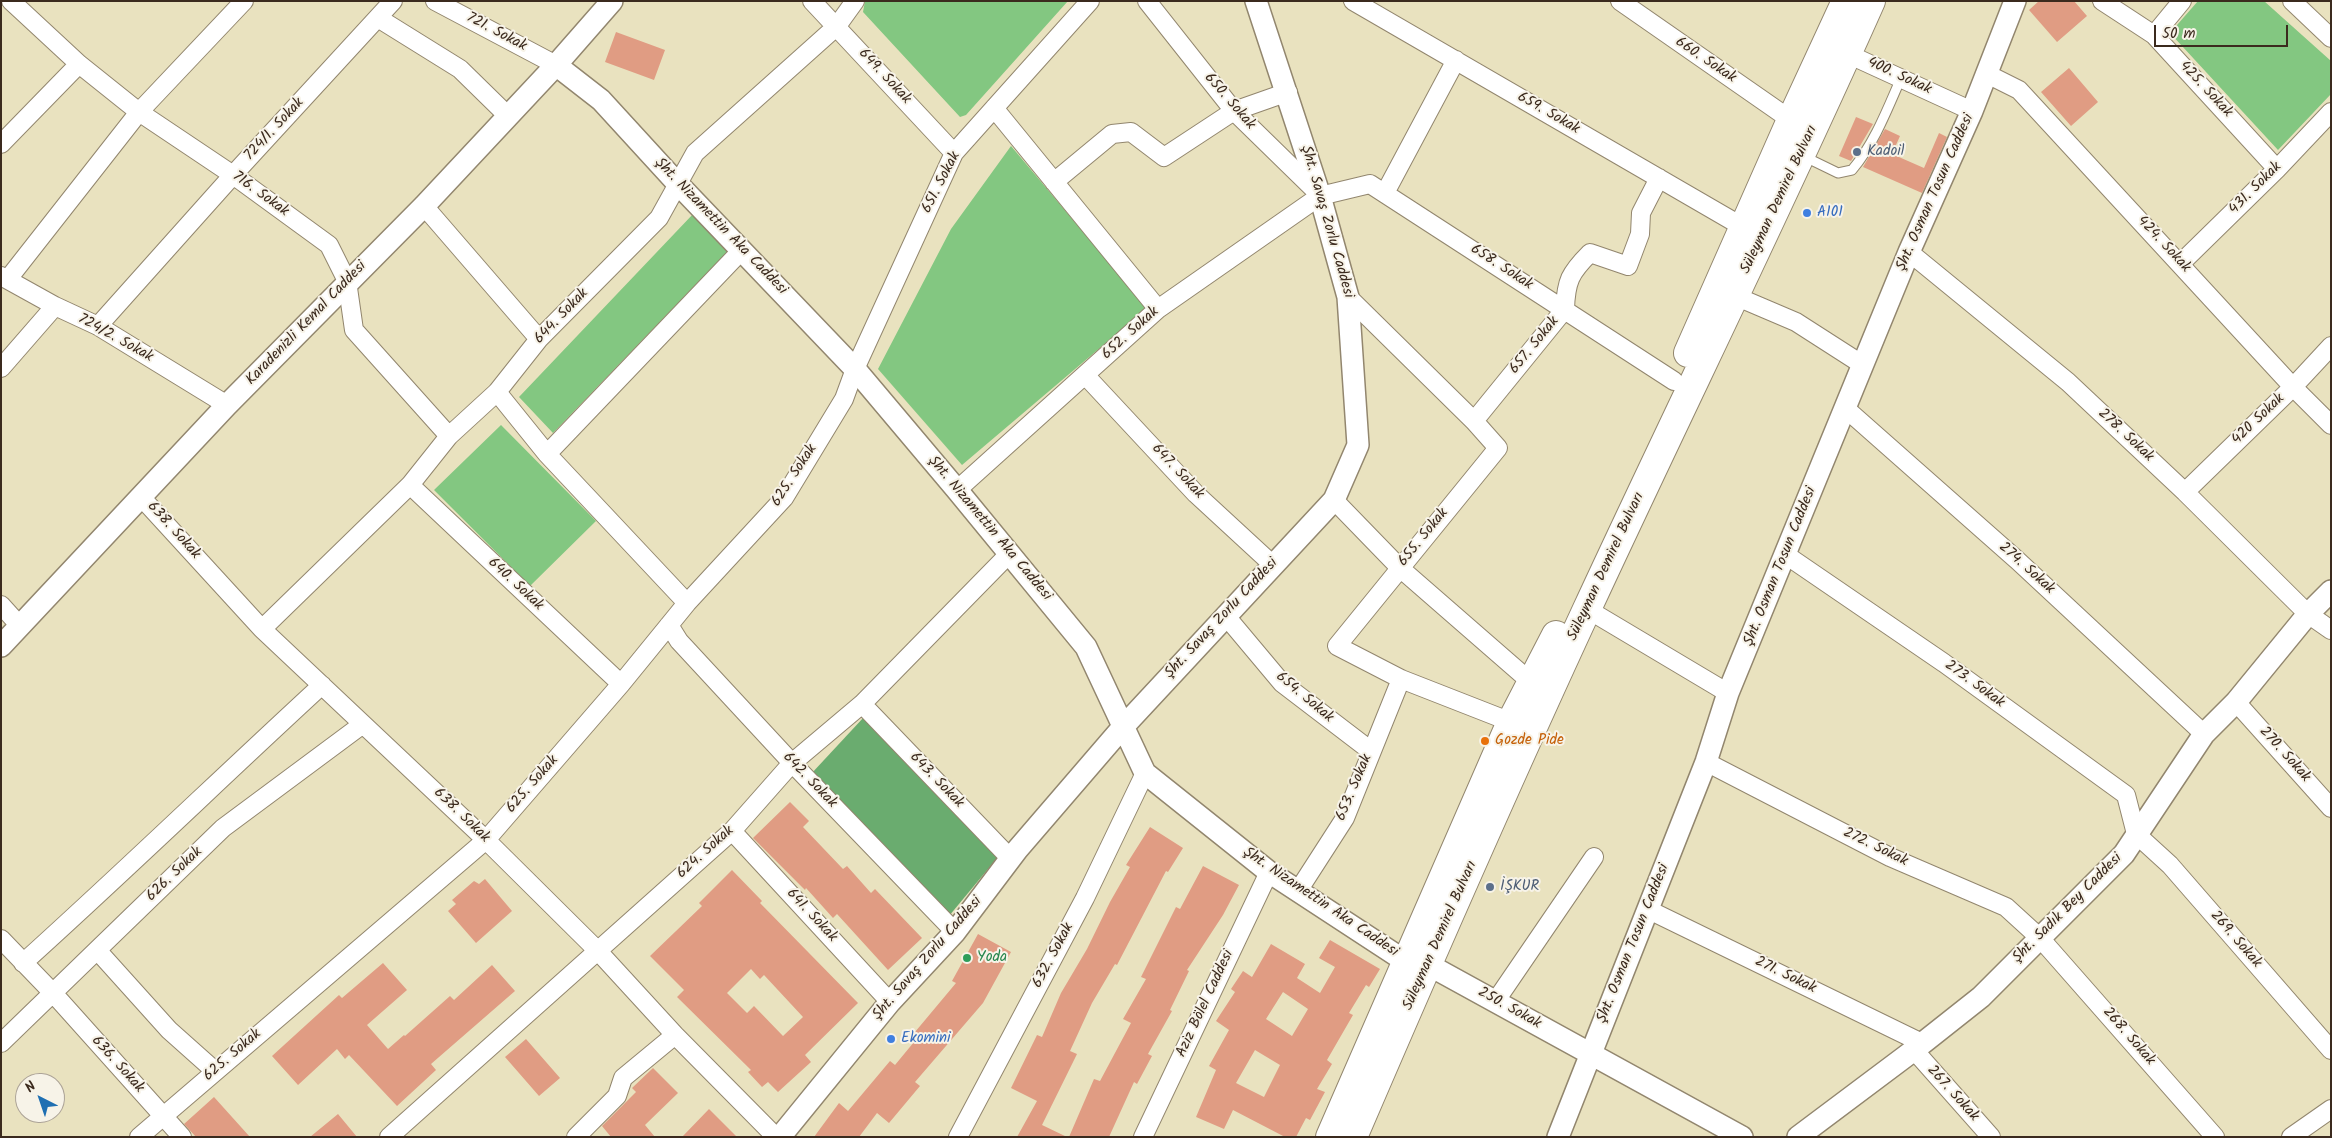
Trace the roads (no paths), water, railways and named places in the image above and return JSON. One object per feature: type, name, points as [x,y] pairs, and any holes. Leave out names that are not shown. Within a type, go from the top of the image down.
[{"type":"main road","name":"Süleyman Demirel Bulvarı","points":[[1330,1137],[1587,610],[1801,155],[1837,49],[1846,1]]},
{"type":"main road","name":"Süleyman Demirel Bulvarı","points":[[1353,1137],[1416,963],[1511,722],[1551,646],[1674,381],[1791,120],[1871,1]]},
{"type":"street","name":"716. Sokak","points":[[11,1],[79,64],[139,112],[233,175],[329,245],[347,281],[354,330],[449,436]]},
{"type":"street","name":"724/1. Sokak","points":[[98,326],[233,175],[393,1]]},
{"type":"street","name":"721. Sokak","points":[[435,1],[556,65]]},
{"type":"street","name":"Karadenizli Kemal Caddesi","points":[[1,646],[142,498],[227,405],[347,281],[424,206],[556,65],[612,1]]},
{"type":"street","name":"649. Sokak","points":[[812,1],[954,153]]},
{"type":"street","name":"644. Sokak","points":[[262,629],[410,485],[449,436],[497,392],[539,339],[659,218],[695,153],[837,26],[855,1]]},
{"type":"street","name":"651. Sokak","points":[[855,368],[954,153],[1090,1]]},
{"type":"street","name":"650. Sokak","points":[[1147,1],[1234,111],[1320,196]]},
{"type":"street","name":"Şht. Savaş Zorlu Caddesi","points":[[778,1137],[890,1002],[955,932],[1010,858],[1122,728],[1225,615],[1334,500],[1358,445],[1348,297],[1288,92],[1256,1]]},
{"type":"street","name":"659. Sokak","points":[[1353,1],[1743,227]]},
{"type":"street","name":"660. Sokak","points":[[1620,1],[1791,120]]},
{"type":"street","name":"Şht. Osman Tosun Caddesi","points":[[1558,1137],[1706,762],[1728,693],[1910,252],[1972,111],[2015,1]]},
{"type":"street","name":"425. Sokak","points":[[2102,1],[2154,35],[2277,169]]},
{"type":"street","points":[[2154,35],[2182,1]]},
{"type":"street","points":[[2292,1],[2331,38]]},
{"type":"street","points":[[5,278],[139,112],[236,4]]},
{"type":"street","points":[[378,18],[460,69],[508,116]]},
{"type":"street","name":"400. Sokak","points":[[1837,49],[1972,111]]},
{"type":"street","points":[[1385,194],[1456,60]]},
{"type":"street","points":[[1,144],[79,64]]},
{"type":"street","name":"Şht. Nizamettin Aka Caddesi","points":[[556,65],[601,100],[677,184],[855,368],[957,490],[1086,646],[1122,728],[1145,773],[1269,872],[1416,963]]},
{"type":"street","name":"424. Sokak","points":[[1987,74],[2019,90],[2293,387],[2331,425]]},
{"type":"street","points":[[1054,182],[1112,134],[1131,132],[1164,157],[1234,111],[1288,92]]},
{"type":"street","points":[[994,108],[1158,309]]},
{"type":"street","name":"431. Sokak","points":[[2180,264],[2277,169],[2331,112]]},
{"type":"street","name":"657. Sokak","points":[[1474,422],[1564,309],[1566,285],[1577,266],[1590,253],[1628,266],[1640,234],[1641,213],[1659,178]]},
{"type":"street","name":"658. Sokak","points":[[1320,196],[1370,184],[1674,381]]},
{"type":"street","name":"652. Sokak","points":[[957,490],[1158,309],[1320,196]]},
{"type":"street","points":[[424,206],[539,339]]},
{"type":"street","points":[[547,454],[742,250]]},
{"type":"street","name":"278. Sokak","points":[[1910,252],[2068,382],[2185,492],[2308,614],[2331,630]]},
{"type":"street","name":"724/2. Sokak","points":[[5,278],[55,306],[98,326],[227,405]]},
{"type":"street","points":[[1735,296],[1796,322],[1863,365]]},
{"type":"street","name":"655. Sokak","points":[[1348,297],[1498,448],[1337,646],[1401,679],[1511,722]]},
{"type":"street","points":[[1,368],[55,306]]},
{"type":"street","name":"420 Sokak","points":[[2185,492],[2293,387],[2331,346]]},
{"type":"street","name":"625. Sokak","points":[[139,1137],[486,840],[621,684],[687,603],[784,498],[844,399],[855,368]]},
{"type":"street","name":"647. Sokak","points":[[1086,375],[1196,494],[1272,565]]},
{"type":"street","points":[[497,392],[547,454],[687,603]]},
{"type":"street","name":"274. Sokak","points":[[1845,408],[2017,560],[2204,734]]},
{"type":"street","name":"640. Sokak","points":[[410,485],[621,684]]},
{"type":"street","name":"638. Sokak","points":[[142,498],[262,629],[486,840],[597,950],[675,1035],[778,1137]]},
{"type":"street","points":[[1334,500],[1400,568],[1532,683]]},
{"type":"street","name":"624. Sokak","points":[[389,1137],[732,831],[792,763],[862,704],[1009,554]]},
{"type":"street","name":"273. Sokak","points":[[1786,555],[1944,663],[2126,795],[2136,834]]},
{"type":"street","name":"Şht. Sadık Bey Caddesi","points":[[1798,1137],[1981,997],[2124,854],[2204,734],[2236,702],[2308,614],[2331,591]]},
{"type":"street","points":[[1,605],[20,626]]},
{"type":"street","points":[[1587,610],[1728,693]]},
{"type":"street","name":"654. Sokak","points":[[1225,615],[1282,683],[1371,751]]},
{"type":"street","name":"642. Sokak","points":[[669,626],[679,641],[792,763],[955,932]]},
{"type":"street","name":"653. Sokak","points":[[1298,891],[1345,818],[1401,679]]},
{"type":"street","points":[[23,963],[115,881],[214,784],[322,685]]},
{"type":"street","name":"270. Sokak","points":[[2236,702],[2331,808]]},
{"type":"street","name":"643. Sokak","points":[[862,704],[1010,858]]},
{"type":"street","name":"626. Sokak","points":[[1,1044],[223,828],[363,724]]},
{"type":"street","name":"272. Sokak","points":[[1706,762],[1890,857],[2006,907],[2040,938]]},
{"type":"street","name":"632. Sokak","points":[[958,1137],[1085,898],[1145,773]]},
{"type":"street","name":"641. Sokak","points":[[732,831],[890,1002]]},
{"type":"street","name":"269. Sokak","points":[[2136,834],[2170,865],[2331,1050]]},
{"type":"street","points":[[1495,1002],[1594,856]]},
{"type":"street","name":"Aziz Bölel Caddesi","points":[[1143,1137],[1269,872]]},
{"type":"street","name":"271. Sokak","points":[[1649,910],[1918,1047]]},
{"type":"street","name":"268. Sokak","points":[[2040,938],[2215,1137]]},
{"type":"street","name":"636. Sokak","points":[[1,939],[53,993],[182,1137]]},
{"type":"street","points":[[97,950],[169,1030],[215,1071]]},
{"type":"street","name":"250. Sokak","points":[[1416,963],[1495,1002],[1742,1137]]},
{"type":"street","points":[[576,1137],[617,1096],[623,1078],[675,1035]]},
{"type":"street","name":"267. Sokak","points":[[1918,1047],[1991,1137]]},
{"type":"street","points":[[2291,1137],[2331,1109]]},
{"type":"lane","points":[[1801,155],[1838,172],[1852,170],[1863,157],[1886,114],[1901,78]]},
{"type":"place","name":"Kadoil","points":[[1857,152]]},
{"type":"place","name":"A101","points":[[1807,213]]},
{"type":"place","name":"Gozde Pide","points":[[1485,741]]},
{"type":"place","name":"İŞKUR","points":[[1490,887]]},
{"type":"place","name":"Yoda","points":[[967,958]]},
{"type":"place","name":"Ekomini","points":[[891,1039]]}]
